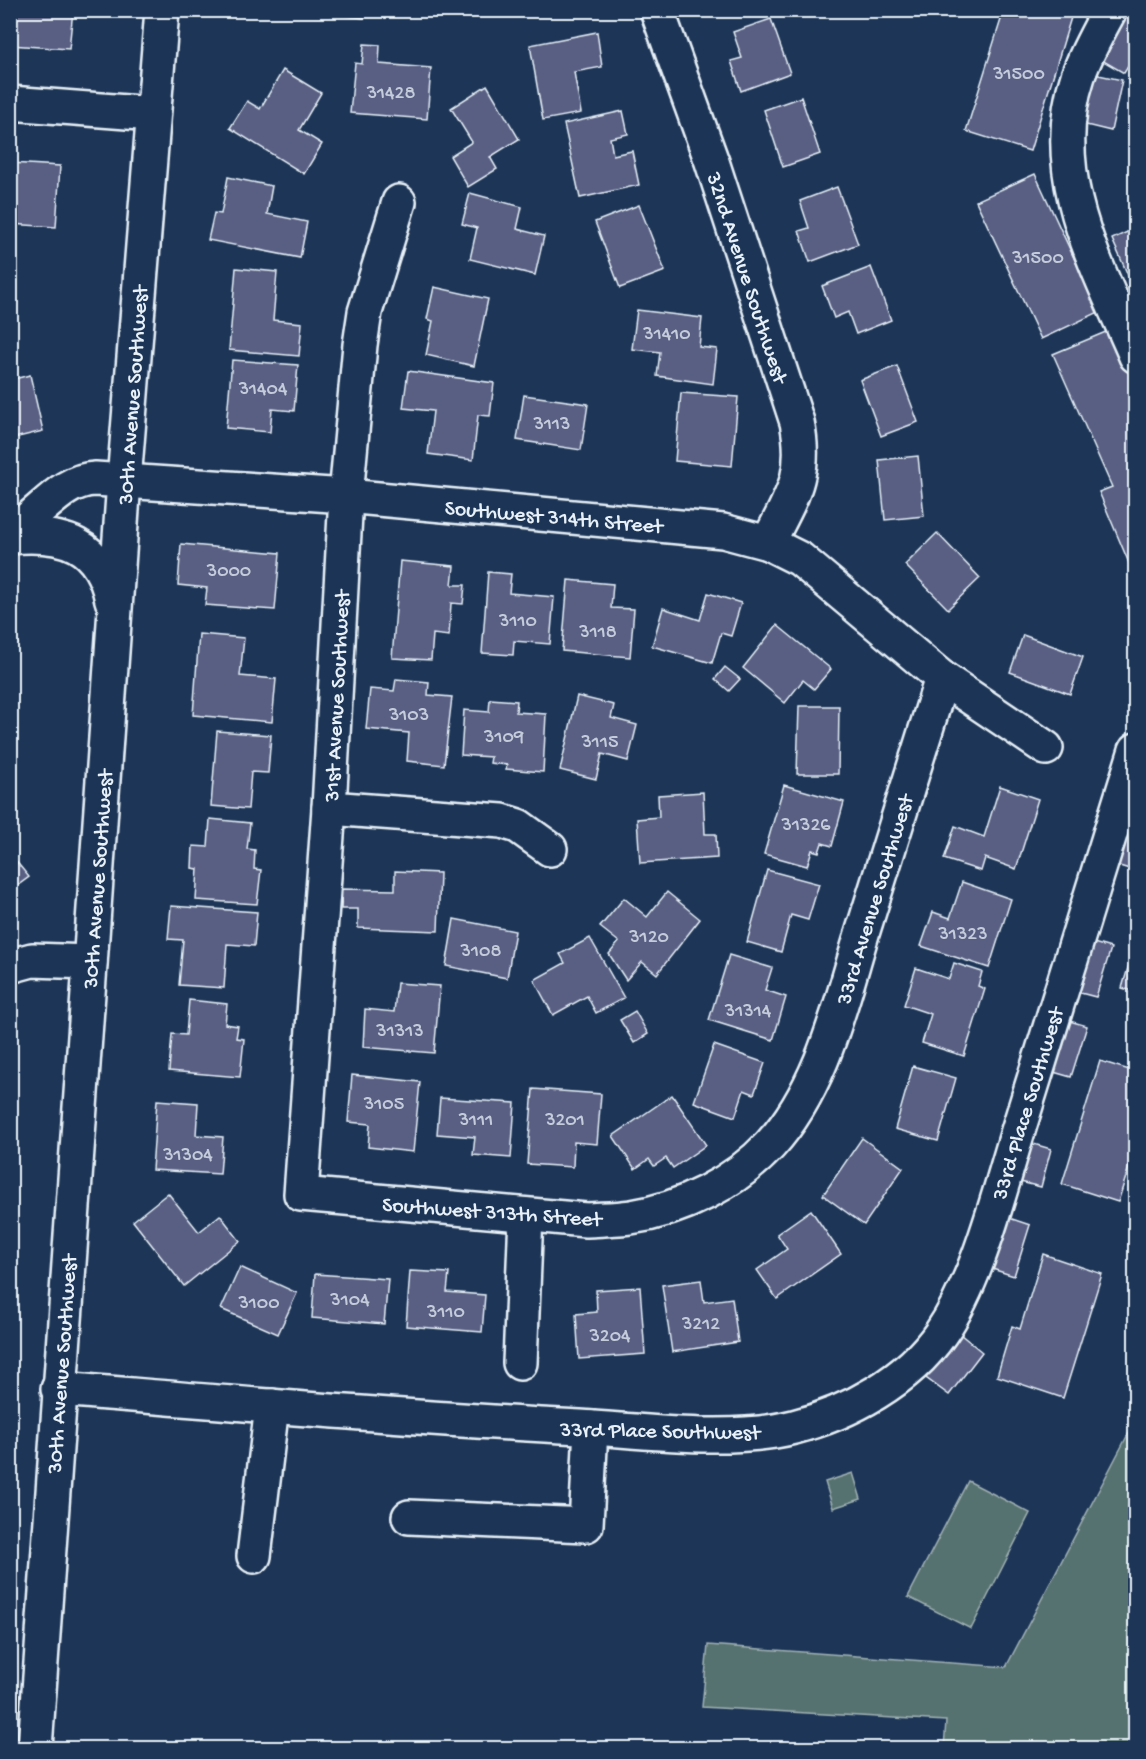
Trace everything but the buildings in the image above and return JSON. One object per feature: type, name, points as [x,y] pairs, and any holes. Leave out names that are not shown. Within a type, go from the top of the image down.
[{"type":"street","name":"30th Avenue Southwest","points":[[34,1749],[124,481],[162,10]]},
{"type":"street","name":"32nd Avenue Southwest","points":[[657,10],[715,174],[797,422],[802,449],[799,476],[768,543]]},
{"type":"street","points":[[1110,10],[1078,77],[1068,120],[1066,160],[1082,226],[1136,356]]},
{"type":"street","points":[[10,103],[153,114]]},
{"type":"street","name":"31st Avenue Southwest","points":[[301,1194],[329,808],[346,496],[365,312],[399,202]]},
{"type":"street","name":"Southwest 314th Street","points":[[10,532],[26,523],[74,482],[84,479],[346,496],[723,531],[768,543],[800,559],[942,678],[1046,748]]},
{"type":"street","points":[[10,537],[52,537],[79,545],[86,550],[102,568],[115,615]]},
{"type":"street","name":"33rd Avenue Southwest","points":[[792,1116],[829,1037],[942,678]]},
{"type":"street","name":"33rd Place Southwest","points":[[58,1389],[444,1420],[741,1434],[793,1427],[836,1414],[873,1394],[905,1371],[932,1345],[951,1315],[981,1246],[1136,750]]},
{"type":"street","points":[[329,808],[502,821],[526,830],[550,849]]},
{"type":"street","points":[[10,966],[32,960],[90,962]]},
{"type":"street","name":"Southwest 313th Street","points":[[301,1194],[586,1220],[631,1217],[669,1209],[707,1191],[745,1167],[770,1145],[792,1116]]},
{"type":"street","points":[[520,1363],[526,1215]]},
{"type":"street","points":[[254,1556],[272,1406]]},
{"type":"street","points":[[409,1517],[586,1525],[591,1428]]},
{"type":"green space","points":[[1135,1421],[1135,1748],[944,1748],[946,1721],[702,1707],[708,1645],[1006,1667]]},
{"type":"green space","points":[[853,1473],[861,1499],[833,1508],[825,1482]]},
{"type":"green space","points":[[968,1481],[1030,1513],[971,1629],[908,1597]]}]
